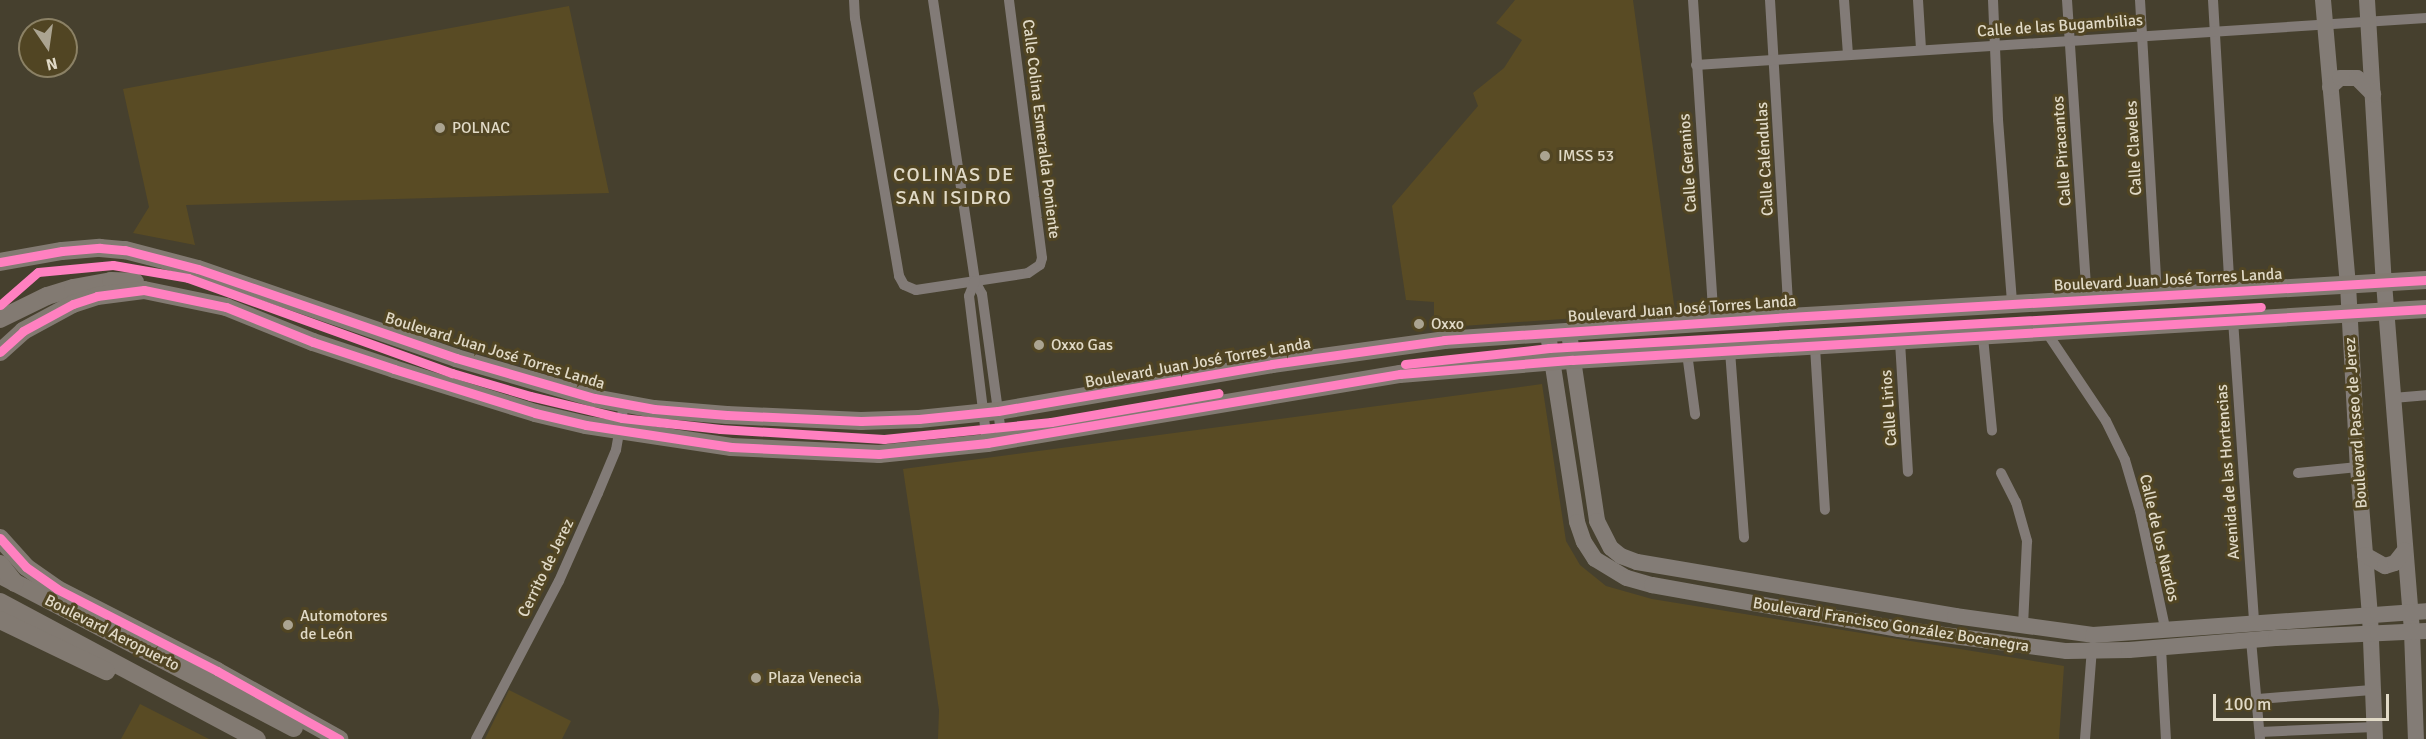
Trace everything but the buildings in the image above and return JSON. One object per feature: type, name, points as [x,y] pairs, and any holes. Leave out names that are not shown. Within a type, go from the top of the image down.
[{"type":"main road","name":"Boulevard Paseo de Jerez","points":[[2323,0],[2348,285],[2358,467],[2370,615],[2374,733]]},
{"type":"main road","points":[[2367,0],[2384,283],[2405,550],[2418,612],[2416,739]]},
{"type":"main road","points":[[2330,87],[2340,78],[2357,78],[2373,94]]},
{"type":"main road","name":"Boulevard Juan José Torres Landa","points":[[0,262],[62,251],[100,248],[145,254],[198,269],[456,358],[594,399],[727,415],[845,420],[919,419],[991,412],[1334,355],[1444,340],[1714,324],[1789,317],[2426,280]]},
{"type":"main road","points":[[0,273],[62,251]]},
{"type":"main road","points":[[0,319],[47,296],[73,288],[111,281],[146,283],[418,377],[535,413],[620,432],[689,442],[793,452],[891,453],[995,441],[1400,374],[1551,361],[2426,309]]},
{"type":"main road","points":[[0,352],[23,331],[47,316],[97,296],[144,290],[203,301]]},
{"type":"main road","name":"Boulevard Francisco González Bocanegra","points":[[1569,333],[1597,520],[1607,542],[1621,556],[1637,562],[2024,627],[2092,643],[2165,628],[2418,612]]},
{"type":"main road","name":"Boulevard Francisco González Bocanegra","points":[[1548,334],[1577,522],[1584,542],[1595,559],[1612,571],[1652,585],[1930,633],[2028,647],[2092,643],[2161,648],[2251,640],[2419,632]]},
{"type":"main road","points":[[0,538],[26,567],[57,590]]},
{"type":"main road","points":[[2365,555],[2385,566],[2395,563],[2405,550]]},
{"type":"main road","points":[[0,565],[28,580],[57,590],[217,671],[339,739]]},
{"type":"main road","points":[[0,565],[8,579]]},
{"type":"main road","name":"Boulevard Aeropuerto","points":[[8,579],[316,739]]},
{"type":"main road","name":"Boulevard Aeropuerto","points":[[0,602],[257,739]]},
{"type":"main road","points":[[1930,633],[1937,620],[1955,616]]},
{"type":"main road","points":[[0,620],[238,739]]},
{"type":"street","points":[[854,0],[855,18],[899,276],[904,285],[916,291],[975,281]]},
{"type":"street","points":[[933,0],[975,281],[982,294],[995,441]]},
{"type":"street","name":"Calle Colina Esmeralda Poniente","points":[[975,281],[1028,273],[1040,265],[1042,258],[1009,0]]},
{"type":"street","name":"Calle Geranios","points":[[1693,0],[1714,324]]},
{"type":"street","name":"Calle Caléndulas","points":[[1770,0],[1789,317]]},
{"type":"street","points":[[1844,0],[1848,54]]},
{"type":"street","points":[[1918,0],[1921,49]]},
{"type":"street","points":[[1993,0],[2012,304]]},
{"type":"street","name":"Calle Piracantos","points":[[2067,0],[2087,300]]},
{"type":"street","name":"Calle Claveles","points":[[2140,0],[2157,295]]},
{"type":"street","points":[[2213,0],[2229,291]]},
{"type":"street","name":"Calle de las Bugambilias","points":[[1696,65],[1774,58],[2070,42],[2142,35],[2426,18]]},
{"type":"street","name":"Avenida de las Hortencias","points":[[2233,320],[2254,622]]},
{"type":"street","name":"Calle de los Nardos","points":[[2047,333],[2101,413],[2125,460],[2140,511],[2165,628]]},
{"type":"street","points":[[1983,337],[1992,431]]},
{"type":"street","name":"Calle Lirios","points":[[1900,342],[1908,472]]},
{"type":"street","points":[[1815,347],[1825,510]]},
{"type":"street","points":[[1730,351],[1744,537]]},
{"type":"street","points":[[1687,353],[1695,414]]},
{"type":"street","points":[[2393,398],[2426,395]]},
{"type":"street","name":"Cerrito de Jerez","points":[[476,739],[559,581],[598,493],[620,432],[624,404]]},
{"type":"street","points":[[2298,472],[2358,467]]},
{"type":"street","points":[[2001,473],[2016,502],[2027,541],[2024,627]]},
{"type":"street","points":[[2251,640],[2260,736],[2374,733]]},
{"type":"street","points":[[2085,739],[2092,643]]},
{"type":"street","points":[[2161,648],[2166,739]]},
{"type":"street","points":[[2258,699],[2372,690]]},
{"type":"shaded area","name":"IMSS 53","points":[[1515,0],[1633,0],[1675,311],[1434,328],[1434,302],[1406,300],[1392,206],[1478,106],[1473,93],[1504,68],[1522,40],[1496,23]]},
{"type":"shaded area","points":[[569,6],[609,193],[186,205],[195,245],[133,233],[149,207],[123,89]]},
{"type":"shaded area","points":[[1542,384],[1566,541],[1580,565],[1606,586],[1652,599],[2064,666],[2059,739],[938,739],[939,710],[903,469]]},
{"type":"shaded area","points":[[509,690],[571,721],[562,739],[485,739]]},
{"type":"shaded area","points":[[140,704],[209,739],[121,739]]},
{"type":"cycle path","points":[[0,262],[62,251],[100,248],[125,250],[198,269],[456,358],[594,398],[654,409],[861,421],[919,419],[998,411],[1272,364],[1444,340],[1789,317],[2426,280]]},
{"type":"cycle path","points":[[0,305],[38,272],[113,265],[188,278],[452,373],[530,396],[622,418],[720,429],[884,439],[1051,422],[1219,393]]},
{"type":"cycle path","points":[[0,352],[23,331],[73,304],[97,296],[144,290],[226,307],[313,342],[394,369],[535,413],[586,425],[731,447],[879,454],[987,443],[1400,374],[1572,360],[2426,309]]},
{"type":"cycle path","points":[[1405,364],[1549,348],[2261,307]]},
{"type":"cycle path","points":[[0,538],[26,567],[57,589],[217,671],[339,739]]},
{"type":"place","name":"POLNAC","points":[[440,128]]},
{"type":"place","name":"IMSS 53","points":[[1545,156]]},
{"type":"place","name":"Oxxo","points":[[1419,324]]},
{"type":"place","name":"Oxxo Gas","points":[[1039,345]]},
{"type":"place","name":"Automotores de León","points":[[288,625]]},
{"type":"place","name":"Plaza Venecia","points":[[756,678]]},
{"type":"district","name":"COLINAS DE SAN ISIDRO","points":[[954,186]]}]
